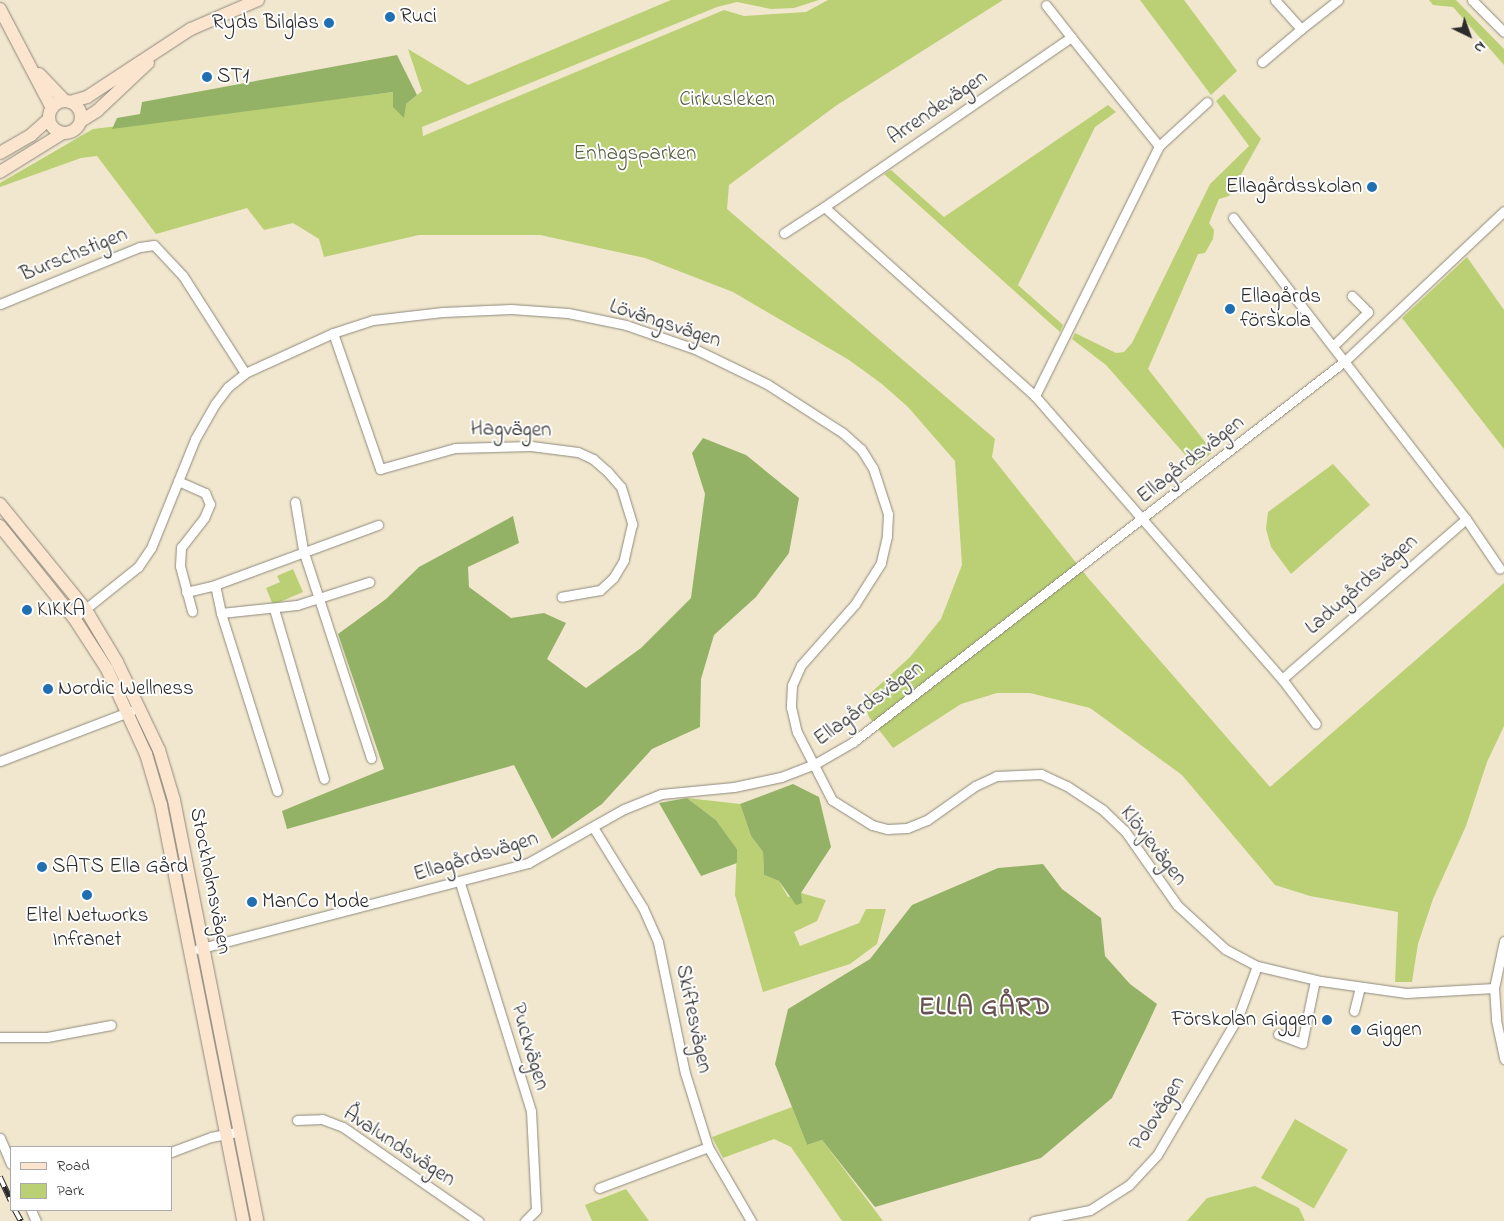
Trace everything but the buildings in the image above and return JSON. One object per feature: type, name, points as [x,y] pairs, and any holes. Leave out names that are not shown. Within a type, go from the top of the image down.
[{"type":"main road","points":[[0,153],[31,135],[50,114],[67,102],[87,97],[191,29],[258,0]]},
{"type":"main road","points":[[0,8],[28,63],[50,114],[54,129],[63,133]]},
{"type":"main road","points":[[0,172],[63,133],[73,131],[81,121],[134,79],[158,52]]},
{"type":"main road","points":[[28,63],[67,102],[78,108],[81,121]]},
{"type":"main road","name":"Stockholmsvägen","points":[[0,504],[86,610],[134,710],[161,805],[188,951],[231,1133],[257,1221]]},
{"type":"main road","name":"Stockholmsvägen","points":[[0,526],[74,618],[159,750],[174,800],[203,948],[243,1221]]},
{"type":"street","points":[[1275,0],[1301,29]]},
{"type":"street","points":[[1262,62],[1338,0]]},
{"type":"street","points":[[1472,0],[1504,32]]},
{"type":"street","points":[[1046,5],[1159,146]]},
{"type":"street","name":"Arrendevägen","points":[[784,233],[1071,37]]},
{"type":"street","points":[[1035,396],[1159,146],[1207,102]]},
{"type":"street","points":[[824,207],[1035,396],[1282,678],[1316,724]]},
{"type":"street","name":"Ellagårdsvägen","points":[[188,951],[460,883],[528,863],[624,809],[661,794],[734,787],[781,777],[813,765],[853,742],[1144,519],[1346,360],[1504,211]]},
{"type":"street","points":[[1234,217],[1346,360],[1466,519],[1500,570]]},
{"type":"street","name":"Burschstigen","points":[[0,304],[140,247],[154,245],[183,276],[245,373]]},
{"type":"street","points":[[1334,345],[1368,312],[1352,296]]},
{"type":"street","name":"Lövängsvägen","points":[[74,618],[138,567],[151,548],[194,439],[215,404],[228,387],[245,373],[333,333],[373,320],[494,310],[568,313],[626,325],[689,346],[767,384],[861,449],[882,491],[888,514],[888,536],[881,563],[872,582],[801,665],[792,684],[791,707],[795,724],[813,765]]},
{"type":"street","name":"Hagvägen","points":[[333,333],[380,469],[455,448],[531,446],[578,452],[593,459],[608,471],[621,487],[632,524],[624,560],[613,578],[600,590],[562,598]]},
{"type":"street","points":[[178,481],[205,493],[210,504],[204,518],[181,547],[180,566],[192,611]]},
{"type":"street","points":[[295,502],[303,550],[371,758]]},
{"type":"street","name":"Ladugårdsvägen","points":[[1282,678],[1466,519]]},
{"type":"street","points":[[186,592],[212,586],[303,550],[378,525]]},
{"type":"street","points":[[222,613],[274,609],[320,598],[369,582]]},
{"type":"street","points":[[212,586],[216,589],[277,791]]},
{"type":"street","points":[[274,609],[324,779]]},
{"type":"street","points":[[0,761],[134,710]]},
{"type":"street","name":"Klövjevägen","points":[[813,765],[832,800],[852,815],[887,829],[907,828],[927,820],[975,786],[996,776],[1041,774],[1068,786],[1103,810],[1125,831],[1177,905],[1225,949],[1257,966],[1315,980],[1406,993],[1494,988]]},
{"type":"street","name":"Skiftesvägen","points":[[592,827],[639,900],[658,942],[685,1073],[708,1147],[751,1221]]},
{"type":"street","name":"Puckvägen","points":[[460,883],[531,1111],[536,1210],[525,1221]]},
{"type":"street","points":[[1504,941],[1494,988],[1496,1020],[1504,1059]]},
{"type":"street","name":"Polovägen","points":[[1034,1221],[1090,1210],[1129,1185],[1157,1156],[1238,1017],[1257,966]]},
{"type":"street","points":[[1278,1034],[1302,1042],[1315,980]]},
{"type":"street","points":[[1354,1011],[1360,987]]},
{"type":"street","points":[[0,1037],[47,1037],[112,1025]]},
{"type":"street","name":"Åvalundsvägen","points":[[297,1120],[322,1119],[343,1127],[478,1221]]},
{"type":"street","points":[[172,1152],[231,1133]]},
{"type":"street","points":[[0,1138],[10,1162]]},
{"type":"street","points":[[599,1188],[708,1147]]},
{"type":"green space","name":"Enhagsparken","points":[[671,0],[819,0],[794,8],[771,9],[737,2],[717,7],[422,127],[423,136],[724,10],[744,16],[806,12],[828,0],[1003,0],[837,105],[729,185],[727,209],[995,439],[992,457],[1089,579],[1270,787],[1504,583],[1504,726],[1487,762],[1466,826],[1433,899],[1418,944],[1412,982],[1395,982],[1398,912],[1310,896],[1275,885],[1182,775],[1090,708],[1030,693],[997,693],[961,704],[893,748],[869,717],[863,700],[910,657],[941,619],[962,565],[955,461],[908,407],[882,384],[849,360],[733,292],[645,258],[540,235],[419,235],[324,257],[319,239],[293,223],[264,230],[247,208],[156,234],[97,156],[81,158],[0,187],[0,183],[93,129],[393,92],[406,104],[422,91],[408,49],[468,85]]},
{"type":"green space","points":[[1140,0],[1184,0],[1237,71],[1211,95]]},
{"type":"green space","points":[[1429,0],[1456,0],[1504,49],[1504,65],[1453,7],[1433,5]]},
{"type":"green space","points":[[397,55],[417,95],[406,104],[404,118],[393,107],[393,92],[112,129],[117,118],[140,114],[142,102]]},
{"type":"green space","points":[[1224,94],[1261,139],[1229,196],[1219,199],[1209,223],[1214,230],[1213,239],[1205,253],[1198,254],[1148,369],[1213,452],[1195,466],[1106,365],[1072,339],[1075,333],[1116,353],[1124,352],[1132,343],[1210,184],[1249,146],[1216,101]]},
{"type":"green space","points":[[1108,105],[1116,112],[1095,127],[1018,285],[1063,325],[1060,332],[884,174],[891,170],[944,217]]},
{"type":"green space","points":[[1467,257],[1504,310],[1504,449],[1402,318]]},
{"type":"green space","points":[[703,438],[746,455],[799,498],[789,553],[756,597],[714,635],[701,679],[700,727],[652,749],[602,804],[552,839],[514,765],[287,829],[282,811],[384,769],[338,634],[386,599],[419,567],[513,516],[519,543],[468,567],[469,587],[511,618],[544,613],[566,623],[547,659],[586,688],[641,648],[691,598],[705,494],[692,453]]},
{"type":"green space","points":[[1333,464],[1370,505],[1291,574],[1271,547],[1266,529],[1268,512]]},
{"type":"green space","points":[[293,569],[303,592],[273,605],[266,588],[280,582],[277,576]]},
{"type":"green space","points":[[793,784],[819,797],[831,847],[801,893],[802,903],[796,905],[779,881],[764,875],[763,852],[751,836],[740,804]]},
{"type":"green space","points":[[687,798],[740,804],[751,836],[763,852],[764,875],[779,881],[788,897],[801,893],[826,900],[817,921],[794,932],[800,946],[859,923],[866,909],[886,909],[877,944],[850,964],[763,992],[735,895],[737,849],[716,820]]},
{"type":"green space","points":[[687,798],[716,820],[737,849],[737,863],[701,876],[659,803]]},
{"type":"green space","points":[[1043,864],[1062,889],[1101,918],[1105,956],[1130,984],[1157,1004],[1112,1098],[1041,1158],[875,1207],[822,1140],[807,1145],[775,1064],[788,1009],[870,959],[912,905],[998,868]]},
{"type":"green space","points":[[792,1107],[807,1145],[822,1140],[883,1221],[842,1221],[791,1147],[774,1139],[723,1158],[712,1137]]},
{"type":"green space","points":[[1295,1119],[1348,1150],[1314,1208],[1261,1178]]},
{"type":"green space","points":[[1255,1186],[1299,1208],[1305,1221],[1187,1221],[1207,1198]]},
{"type":"green space","points":[[626,1189],[649,1221],[592,1221],[585,1205]]},
{"type":"railway","points":[[0,1177],[10,1199]]},
{"type":"railway","points":[[16,1211],[21,1221]]},
{"type":"place","name":"Ruci","points":[[390,17]]},
{"type":"place","name":"Ryds Bilglas","points":[[329,23]]},
{"type":"place","name":"ST1","points":[[207,77]]},
{"type":"place","name":"Ellagårdsskolan","points":[[1372,187]]},
{"type":"place","name":"Ellagårds förskola","points":[[1230,309]]},
{"type":"place","name":"KIKKA","points":[[27,610]]},
{"type":"place","name":"Nordic Wellness","points":[[48,689]]},
{"type":"place","name":"SATS Ella Gård","points":[[42,867]]},
{"type":"place","name":"Eltel Networks Infranet","points":[[87,895]]},
{"type":"place","name":"ManCo Mode","points":[[252,902]]},
{"type":"place","name":"Förskolan Giggen","points":[[1327,1020]]},
{"type":"place","name":"Giggen","points":[[1356,1030]]},
{"type":"district","name":"ELLA GÅRD","points":[[985,1009]]},
{"type":"park label","name":"Cirkusleken","points":[[727,100]]}]
